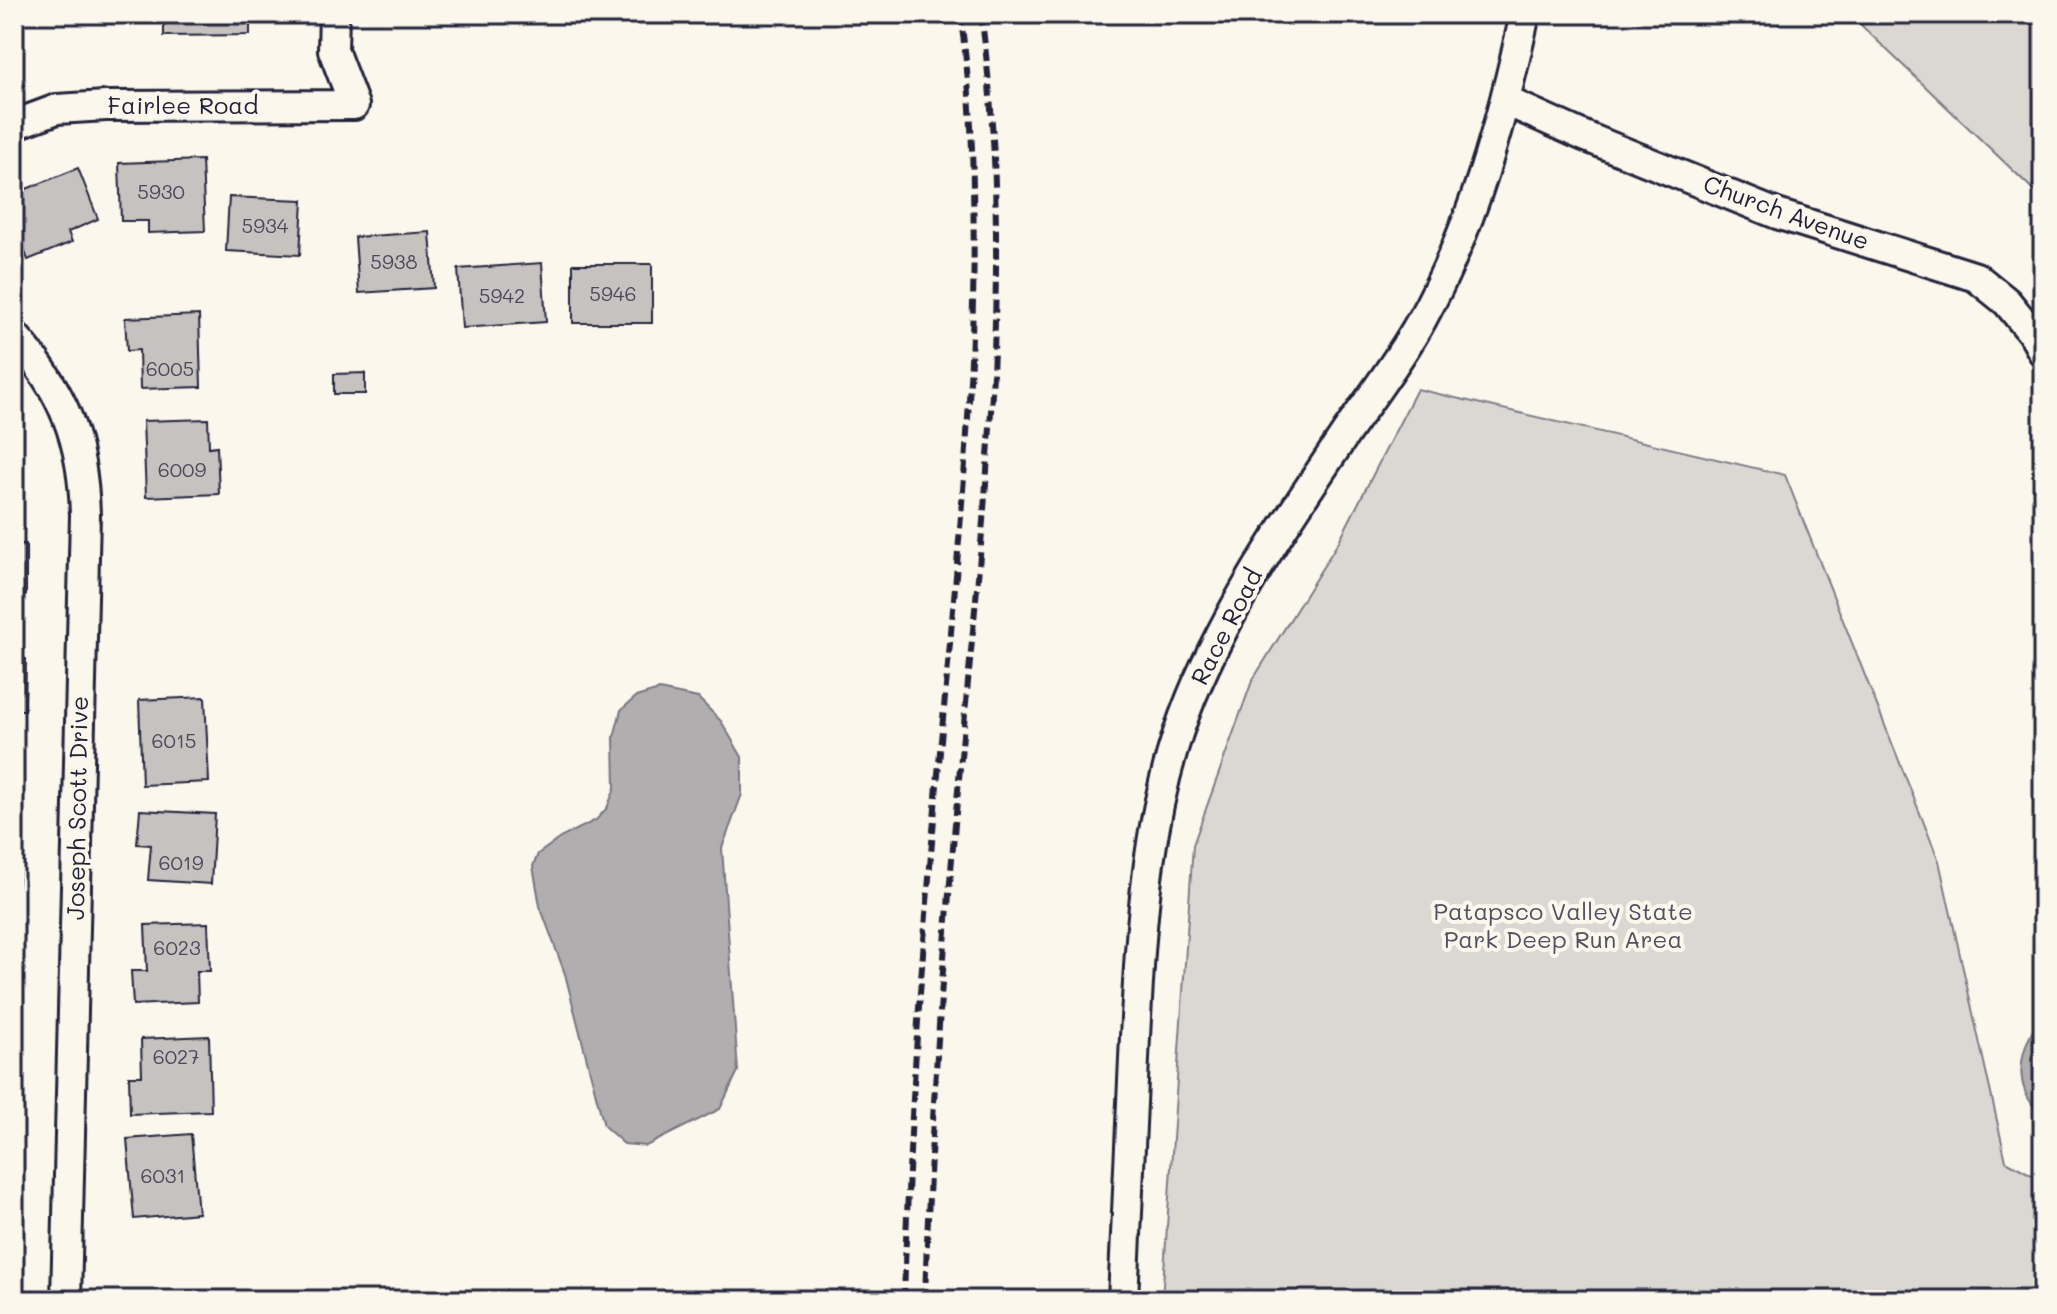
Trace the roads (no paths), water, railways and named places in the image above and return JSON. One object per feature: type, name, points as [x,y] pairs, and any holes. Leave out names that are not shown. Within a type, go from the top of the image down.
[{"type":"street","name":"Fairlee Road","points":[[14,125],[57,109],[106,106],[354,105],[333,50],[334,14]]},
{"type":"street","name":"Race Road","points":[[1123,1300],[1138,983],[1147,878],[1157,807],[1174,744],[1212,651],[1242,593],[1420,322],[1454,255],[1484,175],[1506,101],[1525,14]]},
{"type":"street","name":"Church Avenue","points":[[1506,101],[1777,214],[1976,277],[2007,302],[2033,334],[2043,352]]},
{"type":"street","name":"Joseph Scott Drive","points":[[14,335],[55,390],[73,430],[84,473],[66,1300]]},
{"type":"railway","points":[[904,1300],[921,976],[971,363],[973,166],[968,79],[960,14]]},
{"type":"railway","points":[[925,1300],[941,996],[983,523],[994,353],[995,184],[981,14]]},
{"type":"park label","name":"Patapsco Valley State Park Deep Run Area","points":[[1563,926]]}]
